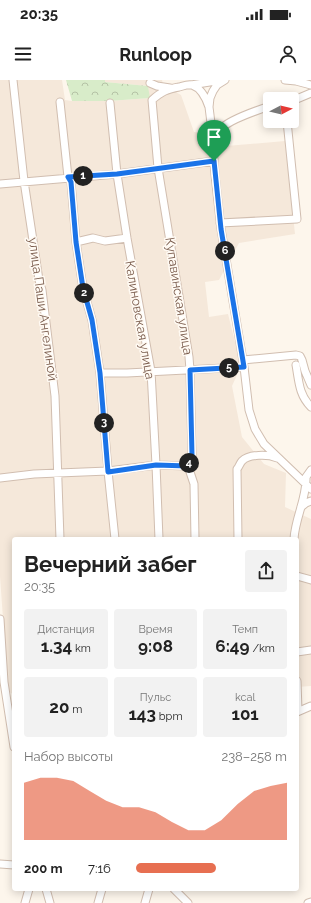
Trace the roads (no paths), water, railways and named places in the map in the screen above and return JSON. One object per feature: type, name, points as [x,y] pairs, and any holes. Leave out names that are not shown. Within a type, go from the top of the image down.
[{"type":"street","name":"улица Паши Ангелиной","points":[[13,80],[24,181],[39,280],[42,290],[54,388],[60,537]]},
{"type":"street","points":[[150,82],[157,86],[170,88],[224,80]]},
{"type":"street","points":[[209,107],[210,98],[213,91],[224,80]]},
{"type":"street","points":[[285,80],[311,85]]},
{"type":"street","points":[[191,85],[199,90],[206,98],[209,107],[220,223],[243,363],[249,410],[255,429],[264,444],[309,487]]},
{"type":"street","name":"Купавинская улица","points":[[170,88],[152,100],[158,168],[190,370],[192,455],[188,466],[194,484],[195,537]]},
{"type":"street","points":[[299,98],[311,93]]},
{"type":"street","points":[[60,102],[68,177],[71,182],[76,242],[83,288],[92,320],[100,373],[115,537]]},
{"type":"street","name":"Калиновская улица","points":[[110,103],[117,174],[151,371],[159,537]]},
{"type":"street","points":[[213,144],[220,130],[226,124],[263,108]]},
{"type":"street","points":[[220,223],[297,219],[288,128]]},
{"type":"street","points":[[0,184],[117,174],[214,161]]},
{"type":"street","points":[[76,242],[93,238],[105,241],[127,238]]},
{"type":"street","points":[[100,373],[190,370],[296,355],[300,356],[311,385]]},
{"type":"street","points":[[296,365],[302,394],[305,401],[311,407]]},
{"type":"street","points":[[238,537],[237,469],[243,460],[251,457],[262,455],[280,459]]},
{"type":"street","points":[[0,478],[34,474],[108,472],[156,465],[188,466]]},
{"type":"street","points":[[294,537],[294,530],[309,487],[306,477],[311,470]]},
{"type":"street","points":[[301,507],[311,501]]},
{"type":"street","points":[[299,577],[311,580]]},
{"type":"street","points":[[0,619],[4,682],[10,701],[12,724]]},
{"type":"street","points":[[299,652],[311,650]]},
{"type":"street","points":[[299,712],[311,706]]},
{"type":"street","points":[[0,864],[12,865]]},
{"type":"street","points":[[25,903],[28,891]]},
{"type":"street","points":[[47,891],[50,903]]},
{"type":"street","points":[[98,903],[101,891]]},
{"type":"street","points":[[145,903],[148,891]]},
{"type":"street","points":[[176,891],[189,903]]}]
